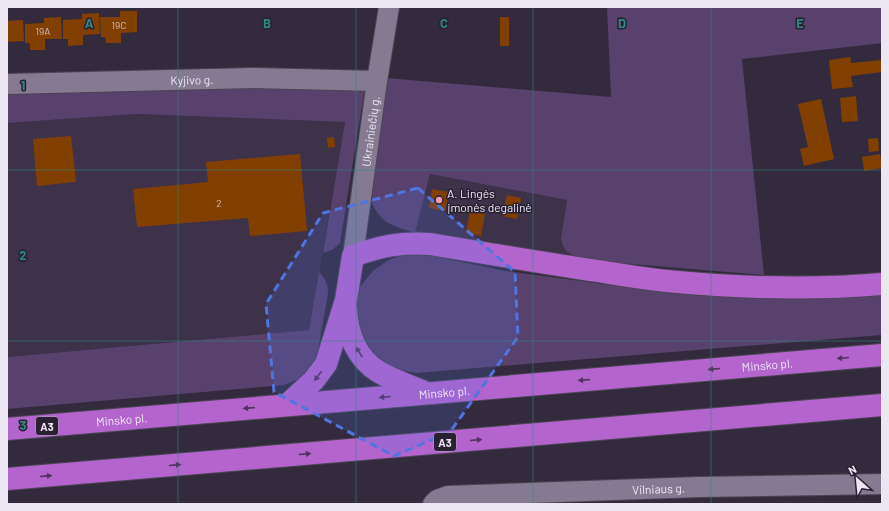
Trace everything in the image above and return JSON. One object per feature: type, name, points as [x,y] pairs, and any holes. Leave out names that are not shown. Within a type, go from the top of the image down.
[{"type":"highway","points":[[287,405],[314,380],[326,364],[346,300],[353,256],[372,249],[390,245],[409,242],[430,244],[560,266],[666,281],[762,287],[851,286],[882,284]]},
{"type":"highway","points":[[346,300],[346,318],[350,338],[364,360],[378,372],[427,393]]},
{"type":"highway","name":"Minsko pl.","points":[[7,429],[882,355]]},
{"type":"highway","name":"A3","points":[[7,479],[882,405]]},
{"type":"street","name":"Ukrainiečių g.","points":[[353,256],[389,7]]},
{"type":"street","name":"Kyjivo g.","points":[[7,84],[252,78],[378,81]]},
{"type":"street","name":"Vilniaus g.","points":[[435,502],[448,496],[464,495],[700,487],[882,484]]},
{"type":"highlighted area","points":[[418,188],[515,272],[518,337],[450,432],[394,456],[274,392],[266,304],[323,213]]},
{"type":"shaded area","points":[[607,7],[882,7],[882,43],[742,59],[764,275],[582,260],[565,249],[561,238],[567,200],[430,174],[415,233],[393,225],[378,214],[370,199],[386,78],[611,97]]},
{"type":"shaded area","points":[[365,87],[340,243],[332,250],[323,253],[345,122],[137,114],[7,123],[7,93],[140,88]]},
{"type":"shaded area","points":[[137,114],[345,122],[309,330],[7,357],[7,123]]},
{"type":"shaded area","points":[[430,174],[567,200],[561,243],[570,255],[415,233]]},
{"type":"shaded area","points":[[401,255],[428,255],[506,271],[663,292],[747,298],[882,295],[882,335],[416,373],[396,369],[376,358],[364,344],[354,308],[358,289],[373,271],[387,261]]},
{"type":"shaded area","points":[[319,272],[326,282],[328,294],[316,361],[308,373],[297,380],[284,385],[7,409],[7,357],[309,330]]},
{"type":"building","points":[[120,11],[137,11],[137,32],[121,33],[121,43],[106,43],[105,37],[101,37],[100,17],[120,17]]},
{"type":"building","points":[[99,13],[100,34],[83,35],[83,45],[68,46],[68,39],[63,39],[63,20],[82,19],[82,14]]},
{"type":"building","points":[[61,17],[62,39],[45,39],[45,50],[30,50],[30,43],[25,43],[25,24],[44,23],[44,18]]},
{"type":"building","points":[[500,17],[509,17],[509,46],[500,46]]},
{"type":"building","points":[[23,20],[24,41],[7,42],[7,21]]},
{"type":"building","points":[[850,57],[851,63],[882,60],[882,72],[851,76],[853,87],[832,89],[829,60]]},
{"type":"building","points":[[856,96],[858,121],[842,122],[840,98]]},
{"type":"building","points":[[821,99],[834,159],[804,166],[800,149],[808,147],[798,104]]},
{"type":"building","points":[[71,136],[76,182],[37,186],[33,139]]},
{"type":"building","points":[[334,137],[335,147],[328,148],[327,138]]},
{"type":"building","points":[[878,138],[879,151],[869,152],[868,139]]},
{"type":"building","points":[[300,154],[307,231],[250,236],[248,218],[137,227],[133,189],[208,182],[206,162]]},
{"type":"building","points":[[880,154],[882,168],[864,171],[862,157]]},
{"type":"building","name":"A. Lingės įmonės degalinė","points":[[432,189],[449,192],[445,211],[429,208]]},
{"type":"building","points":[[507,195],[521,198],[517,219],[502,216]]},
{"type":"building","points":[[470,211],[485,214],[481,236],[466,233]]},
{"type":"place","name":"A. Lingės įmonės degalinė","points":[[439,200]]}]
